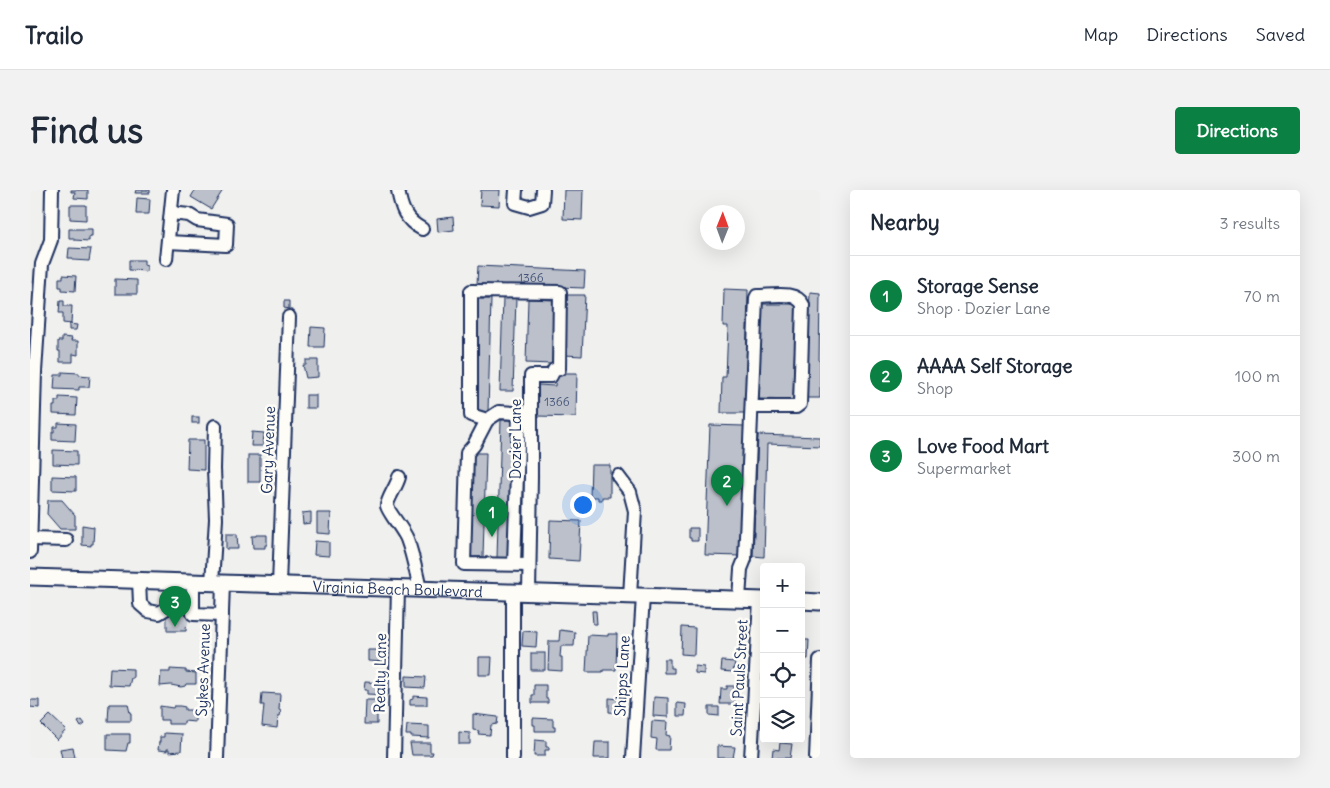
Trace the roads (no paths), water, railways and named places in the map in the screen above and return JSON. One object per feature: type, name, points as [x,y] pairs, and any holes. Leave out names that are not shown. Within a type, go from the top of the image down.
[{"type":"main road","name":"Virginia Beach Boulevard","points":[[30,577],[760,600]]},
{"type":"main road","points":[[805,601],[820,602]]},
{"type":"street","points":[[30,552],[33,372],[42,264],[50,240],[52,190]]},
{"type":"street","points":[[166,259],[173,190]]},
{"type":"street","points":[[398,190],[402,210],[408,219],[422,229]]},
{"type":"street","points":[[515,196],[529,207],[536,206],[542,203],[543,190]]},
{"type":"street","points":[[168,242],[226,245],[227,224],[197,220],[189,215],[171,213]]},
{"type":"street","name":"Dozier Lane","points":[[487,420],[471,415],[471,291],[560,292],[559,369],[554,370],[551,376],[531,376],[525,414],[530,565],[529,593]]},
{"type":"street","points":[[739,599],[741,569],[745,559],[756,298],[757,296],[794,296],[800,299],[803,305],[800,404],[796,407],[752,407]]},
{"type":"street","name":"Gary Avenue","points":[[279,585],[288,317]]},
{"type":"street","points":[[514,564],[525,414],[499,412],[487,420],[474,445],[467,453],[464,564],[530,565]]},
{"type":"street","name":"Sykes Avenue","points":[[215,426],[214,470],[217,583],[222,615],[216,758]]},
{"type":"street","name":"Shipps Lane","points":[[618,476],[630,492],[634,506],[637,596],[633,758]]},
{"type":"street","points":[[399,477],[394,491],[387,502],[388,508],[402,528],[407,540],[420,589]]},
{"type":"street","points":[[30,539],[66,540]]},
{"type":"street","points":[[139,580],[140,604],[148,611],[164,613]]},
{"type":"street","points":[[193,582],[190,614],[222,615]]},
{"type":"street","name":"Realty Lane","points":[[394,758],[398,588]]},
{"type":"street","points":[[512,758],[513,592]]},
{"type":"street","name":"Saint Pauls Street","points":[[751,758],[761,608]]},
{"type":"street","points":[[816,758],[820,660]]},
{"type":"tunnel","points":[[167,608],[188,608]]},
{"type":"tunnel","points":[[167,619],[188,620]]},
{"type":"place","name":"AAAA Self Storage","points":[[727,506]]},
{"type":"place","name":"Storage Sense","points":[[492,537]]},
{"type":"place","name":"Love Food Mart","points":[[175,627]]}]
